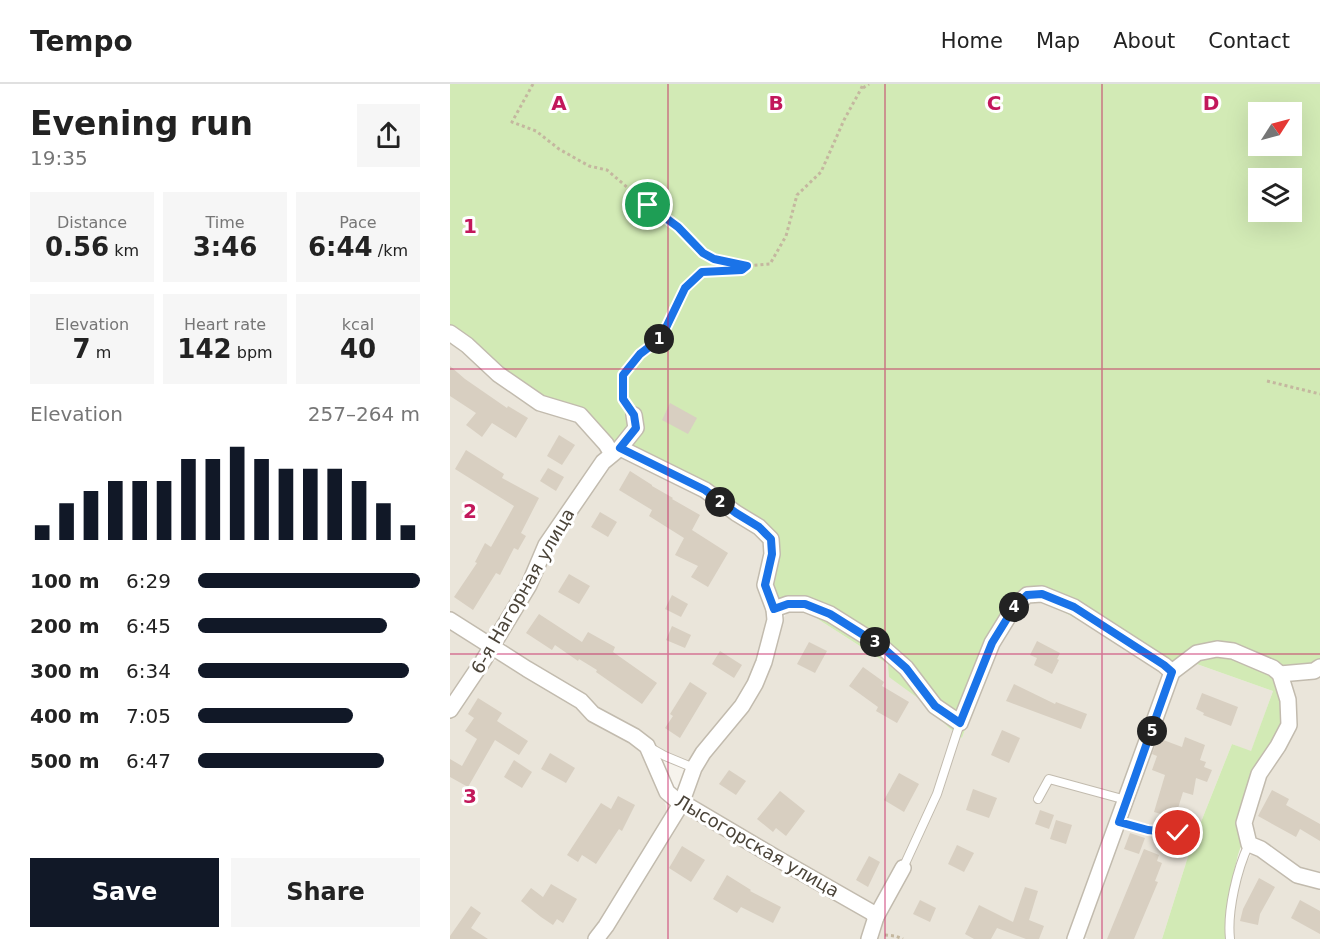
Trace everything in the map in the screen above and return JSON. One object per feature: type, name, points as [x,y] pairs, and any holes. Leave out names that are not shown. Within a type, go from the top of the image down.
[{"type":"street","points":[[450,333],[467,345],[498,374],[540,403],[580,415],[606,444],[616,451],[705,490],[759,527],[771,539],[772,554],[765,585],[774,609],[775,620],[764,663],[755,684],[742,706],[710,744],[694,768],[681,804],[596,939]]},
{"type":"street","name":"6-я Нагорная улица","points":[[450,710],[528,585],[546,545],[603,462],[636,428],[634,415]]},
{"type":"street","points":[[774,609],[788,604],[805,604],[830,614],[881,646],[906,668],[935,706],[960,723],[992,643],[1013,609],[1027,595],[1042,594],[1074,607],[1172,672]]},
{"type":"street","points":[[450,620],[581,701],[593,714],[634,736],[647,746]]},
{"type":"street","points":[[1075,939],[1172,672],[1197,653],[1217,649],[1233,651],[1273,668],[1280,674],[1288,700],[1289,725],[1260,774],[1244,823],[1249,844],[1261,849],[1297,875],[1320,881]]},
{"type":"street","points":[[1280,674],[1314,671],[1320,667]]},
{"type":"street","name":"Лысогорская улица","points":[[647,746],[667,792],[681,804],[690,807],[876,917]]},
{"type":"street","points":[[869,939],[876,917],[903,868]]},
{"type":"lane","points":[[903,868],[937,794],[960,723]]},
{"type":"lane","points":[[647,746],[694,768]]},
{"type":"lane","points":[[1038,799],[1049,778],[1126,801]]},
{"type":"lane","points":[[1119,822],[1148,830],[1178,833],[1196,831]]},
{"type":"lane","points":[[1230,939],[1233,897],[1242,857],[1249,844]]},
{"type":"path","points":[[533,84],[512,122],[536,131],[559,149],[589,166],[607,170],[678,227],[703,253],[714,259],[747,266],[770,264],[786,236],[797,195],[821,172],[863,84]]},
{"type":"path","points":[[861,89],[869,84]]},
{"type":"path","points":[[634,415],[623,399],[623,375],[640,354],[661,338],[685,288],[702,272],[742,270],[747,266]]},
{"type":"path","points":[[1267,381],[1320,394]]},
{"type":"shaded area","points":[[450,338],[579,419],[604,454],[498,627],[490,634],[482,634],[450,615]]},
{"type":"shaded area","points":[[621,453],[704,493],[768,542],[772,620],[751,682],[692,760],[688,761],[650,744],[508,649],[504,641],[505,633],[605,465]]},
{"type":"shaded area","points":[[1030,600],[1042,600],[1154,662],[1162,674],[1163,688],[1070,939],[873,939],[880,921],[692,801],[690,793],[696,771],[727,729],[779,624],[787,613],[802,609],[888,664],[948,727],[962,738],[995,645],[1016,612]]},
{"type":"shaded area","points":[[450,625],[477,642],[480,649],[478,658],[450,703]]},
{"type":"shaded area","points":[[501,659],[632,739],[650,760],[666,806],[666,816],[590,939],[450,939],[450,718],[486,665]]},
{"type":"shaded area","points":[[1191,662],[1273,691],[1251,752],[1232,744],[1191,847],[1162,939],[1088,939],[1079,935],[1173,687]]},
{"type":"shaded area","points":[[1320,677],[1320,877],[1298,870],[1251,836],[1247,824],[1289,684],[1293,678]]},
{"type":"shaded area","points":[[684,812],[868,916],[867,939],[600,939]]},
{"type":"shaded area","points":[[1260,853],[1320,884],[1320,939],[1233,939],[1236,897],[1246,863],[1251,855]]},
{"type":"green space","points":[[450,84],[1320,84],[1320,661],[1309,667],[1290,669],[1233,647],[1169,664],[1154,662],[1042,600],[1030,600],[1016,612],[995,645],[962,738],[922,701],[889,677],[888,664],[802,609],[787,613],[775,599],[770,584],[774,538],[610,444],[582,412],[541,399],[450,330]]},
{"type":"green space","points":[[1233,655],[1271,671],[1285,700],[1282,724],[1238,855],[1228,897],[1226,939],[1162,939],[1191,847],[1232,744],[1251,751],[1273,691],[1191,662],[1199,656]]},
{"type":"building","points":[[450,366],[507,408],[508,406],[528,418],[516,438],[492,423],[482,437],[466,425],[476,413],[450,396]]},
{"type":"building","points":[[670,403],[697,418],[688,434],[662,420]]},
{"type":"building","points":[[559,435],[575,445],[562,465],[547,456]]},
{"type":"building","points":[[466,450],[504,474],[502,478],[539,498],[521,533],[526,536],[518,550],[514,548],[500,575],[496,573],[473,610],[454,597],[477,563],[475,562],[485,543],[491,547],[514,506],[455,469]]},
{"type":"building","points":[[548,468],[564,477],[556,491],[540,481]]},
{"type":"building","points":[[630,471],[700,515],[692,530],[728,553],[708,587],[691,577],[698,566],[675,555],[684,538],[649,516],[652,510],[619,490]]},
{"type":"building","points":[[600,512],[617,522],[608,537],[591,527]]},
{"type":"building","points":[[569,574],[590,586],[579,604],[558,592]]},
{"type":"building","points":[[672,595],[688,604],[681,617],[665,609]]},
{"type":"building","points":[[539,614],[582,642],[588,632],[615,647],[613,652],[657,683],[642,704],[596,672],[597,670],[579,659],[578,661],[555,645],[552,650],[526,633]]},
{"type":"building","points":[[672,626],[691,635],[685,648],[666,640]]},
{"type":"building","points":[[1037,641],[1060,653],[1052,674],[1034,665],[1037,658],[1030,655]]},
{"type":"building","points":[[809,642],[827,651],[815,673],[797,664]]},
{"type":"building","points":[[720,651],[742,665],[734,678],[712,664]]},
{"type":"building","points":[[863,667],[884,682],[882,686],[909,702],[897,723],[876,711],[878,707],[849,686]]},
{"type":"building","points":[[690,682],[707,693],[680,738],[665,728],[673,716],[670,714]]},
{"type":"building","points":[[1014,684],[1055,704],[1056,702],[1087,714],[1081,729],[1006,701]]},
{"type":"building","points":[[1202,693],[1238,707],[1231,726],[1203,715],[1204,713],[1196,709]]},
{"type":"building","points":[[478,698],[502,713],[497,721],[528,741],[519,755],[495,740],[468,787],[450,777],[450,759],[462,766],[477,739],[465,731],[474,718],[468,714]]},
{"type":"building","points":[[1002,730],[1020,738],[1009,763],[991,755]]},
{"type":"building","points":[[1185,737],[1205,745],[1200,760],[1206,762],[1204,767],[1212,770],[1207,782],[1196,778],[1193,795],[1183,792],[1175,818],[1154,812],[1165,775],[1152,770],[1157,756],[1152,754],[1158,738],[1182,747]]},
{"type":"building","points":[[550,753],[575,768],[566,783],[541,769]]},
{"type":"building","points":[[514,760],[532,772],[522,788],[504,777]]},
{"type":"building","points":[[729,770],[746,781],[736,795],[719,784]]},
{"type":"building","points":[[899,773],[919,784],[904,812],[884,800]]},
{"type":"building","points":[[973,789],[997,798],[989,818],[966,810]]},
{"type":"building","points":[[1272,790],[1289,799],[1286,805],[1320,824],[1320,841],[1300,829],[1296,837],[1258,816]]},
{"type":"building","points":[[780,791],[805,811],[786,836],[776,828],[773,832],[757,819]]},
{"type":"building","points":[[618,796],[635,805],[622,831],[619,829],[596,864],[582,855],[578,862],[567,855],[601,803],[611,809]]},
{"type":"building","points":[[1040,810],[1054,815],[1049,829],[1035,824]]},
{"type":"building","points":[[1056,820],[1072,825],[1066,844],[1050,839]]},
{"type":"building","points":[[1130,833],[1145,838],[1139,854],[1124,849]]},
{"type":"building","points":[[957,845],[974,853],[964,872],[948,864]]},
{"type":"building","points":[[682,846],[705,860],[691,882],[669,868]]},
{"type":"building","points":[[1144,849],[1159,855],[1157,861],[1162,863],[1155,881],[1158,882],[1134,939],[1107,939]]},
{"type":"building","points":[[869,856],[880,862],[868,887],[856,880]]},
{"type":"building","points":[[727,875],[750,891],[781,907],[773,923],[741,907],[737,913],[713,899]]},
{"type":"building","points":[[1259,878],[1275,887],[1260,914],[1258,925],[1240,921],[1243,909]]},
{"type":"building","points":[[551,884],[577,899],[563,923],[557,919],[553,925],[521,901],[531,888],[543,897]]},
{"type":"building","points":[[1025,887],[1038,891],[1029,920],[1044,926],[1039,939],[1026,939],[997,928],[991,939],[974,939],[965,934],[979,905],[1013,922]]},
{"type":"building","points":[[920,900],[936,908],[930,922],[913,914]]},
{"type":"building","points":[[1300,900],[1320,911],[1320,934],[1291,918]]},
{"type":"building","points":[[471,906],[481,913],[471,928],[488,939],[450,939],[450,936]]},
{"type":"route","points":[[648,205],[678,227],[703,253],[714,259],[747,266],[742,270],[702,272],[685,288],[661,338],[640,354],[623,375],[623,399],[634,415],[636,428],[620,448],[705,490],[759,527],[771,539],[772,554],[765,585],[774,609],[788,604],[805,604],[830,614],[881,646],[906,668],[935,706],[960,723],[992,643],[1013,609],[1027,595],[1042,594],[1074,607],[1164,665],[1172,672],[1168,686],[1119,822],[1148,830],[1178,833]]}]
